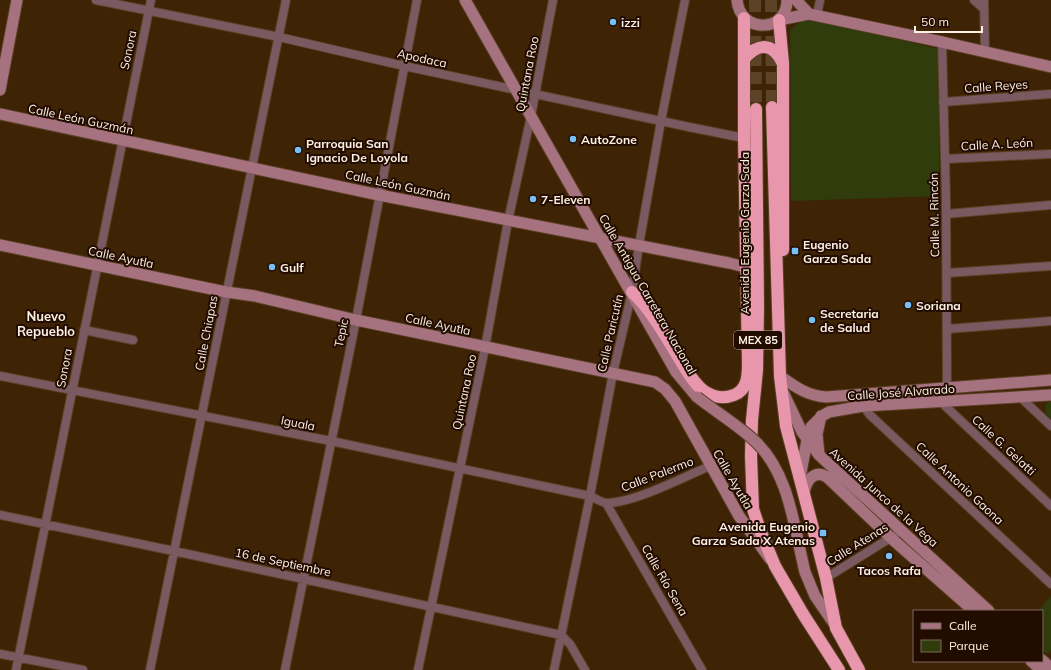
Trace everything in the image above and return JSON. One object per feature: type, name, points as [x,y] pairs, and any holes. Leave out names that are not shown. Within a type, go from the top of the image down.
[{"type":"highway","points":[[632,292],[644,305],[690,376],[704,392],[712,396],[726,397],[733,396],[744,388],[748,378],[748,352],[744,138],[744,18]]},
{"type":"highway","points":[[777,282],[782,267],[783,253],[783,63],[779,20]]},
{"type":"highway","points":[[744,59],[757,48],[766,47],[776,52],[783,63]]},
{"type":"highway","name":"MEX 85","points":[[772,107],[780,376],[786,426],[826,578],[836,628],[859,670]]},
{"type":"highway","name":"Avenida Eugenio Garza Sada","points":[[756,109],[758,337],[752,434],[752,499],[756,520],[775,566],[838,670]]},
{"type":"highway","points":[[746,271],[758,306]]},
{"type":"highway","points":[[748,352],[758,337]]},
{"type":"street","points":[[0,90],[17,0]]},
{"type":"street","name":"Apodaca","points":[[96,0],[279,37],[404,66],[744,138]]},
{"type":"street","name":"Sonora","points":[[16,670],[151,0]]},
{"type":"street","name":"Calle Chiapas","points":[[150,670],[286,0]]},
{"type":"street","name":"Tepic","points":[[285,670],[356,320],[417,0]]},
{"type":"street","name":"Calle Antigua Carretera Nacional","points":[[465,0],[676,372],[697,397],[755,441],[775,467],[787,497],[805,572],[815,596],[836,628]]},
{"type":"street","name":"Quintana Roo","points":[[418,670],[485,348],[508,221],[531,116],[553,0]]},
{"type":"street","name":"Calle Paricutín","points":[[554,670],[590,496],[613,373],[632,292],[661,121],[685,0]]},
{"type":"street","points":[[727,0],[738,2],[740,11],[744,18],[750,22],[763,26],[779,20],[813,15],[1051,67]]},
{"type":"street","points":[[779,20],[784,12],[787,0]]},
{"type":"street","points":[[796,0],[813,15]]},
{"type":"street","points":[[813,15],[820,0]]},
{"type":"street","points":[[974,0],[984,9]]},
{"type":"street","points":[[984,0],[985,52]]},
{"type":"street","name":"Calle M. Rincón","points":[[942,42],[946,214],[947,387]]},
{"type":"street","name":"Calle Reyes","points":[[943,102],[1051,94]]},
{"type":"street","name":"Calle León Guzmán","points":[[0,114],[380,195],[729,263],[746,271]]},
{"type":"street","name":"Calle A. León","points":[[945,159],[1051,154]]},
{"type":"street","points":[[946,214],[1051,206]]},
{"type":"street","name":"Calle Ayutla","points":[[0,245],[226,292],[254,296],[287,305],[485,348],[654,382],[665,389],[675,402],[738,516],[775,566]]},
{"type":"street","points":[[946,273],[1051,266]]},
{"type":"street","points":[[947,329],[1051,321]]},
{"type":"street","points":[[84,330],[133,340]]},
{"type":"street","name":"Iguala","points":[[0,376],[331,441],[590,496]]},
{"type":"street","name":"Calle José Alvarado","points":[[780,376],[797,388],[814,396],[826,397],[1051,380]]},
{"type":"street","points":[[987,385],[987,399]]},
{"type":"street","name":"Avenida Junco de la Vega","points":[[781,388],[807,440],[819,455],[988,610]]},
{"type":"street","name":"Calle Antonio Gaona","points":[[859,395],[863,406],[869,414],[1051,584]]},
{"type":"street","name":"Calle José Alvarado","points":[[822,416],[838,410],[863,406],[1051,395]]},
{"type":"street","points":[[1020,397],[1051,426]]},
{"type":"street","name":"Calle G. Gelatti","points":[[941,402],[1051,506]]},
{"type":"street","points":[[800,479],[807,440],[811,427],[822,416]]},
{"type":"street","points":[[819,455],[817,434],[822,416]]},
{"type":"street","name":"Calle Palermo","points":[[606,503],[650,492],[710,466]]},
{"type":"street","name":"Avenida Junco de la Vega","points":[[804,493],[805,485],[810,478],[817,475],[824,475],[891,538],[973,610]]},
{"type":"street","points":[[590,496],[606,503]]},
{"type":"street","name":"Calle Río Sena","points":[[606,503],[702,670]]},
{"type":"street","name":"16 de Septiembre","points":[[0,515],[174,550],[432,608],[561,635]]},
{"type":"street","name":"Calle Atenas","points":[[826,578],[902,531]]},
{"type":"street","points":[[561,635],[570,644],[585,670]]},
{"type":"street","points":[[0,654],[83,670]]},
{"type":"street","points":[[1037,664],[1051,668]]},
{"type":"green space","points":[[805,17],[939,49],[939,196],[791,201],[790,30]]},
{"type":"green space","points":[[1051,401],[1051,419],[1046,414],[1045,410],[1047,403]]},
{"type":"green space","points":[[1051,596],[1051,650],[1047,654],[1043,651],[1043,610],[1039,610]]},
{"type":"tunnel","points":[[755,0],[756,109]]},
{"type":"tunnel","points":[[771,0],[772,107]]},
{"type":"place","name":"izzi","points":[[613,22]]},
{"type":"place","name":"AutoZone","points":[[573,139]]},
{"type":"place","name":"Parroquia San Ignacio De Loyola","points":[[298,150]]},
{"type":"place","name":"7-Eleven","points":[[533,199]]},
{"type":"place","name":"Eugenio Garza Sada","points":[[795,251]]},
{"type":"place","name":"Gulf","points":[[272,267]]},
{"type":"place","name":"Soriana","points":[[908,305]]},
{"type":"place","name":"Secretaria de Salud","points":[[812,320]]},
{"type":"place","name":"Avenida Eugenio Garza Sada X Atenas","points":[[823,533]]},
{"type":"place","name":"Tacos Rafa","points":[[889,556]]},
{"type":"district","name":"Nuevo Repueblo","points":[[46,324]]}]
